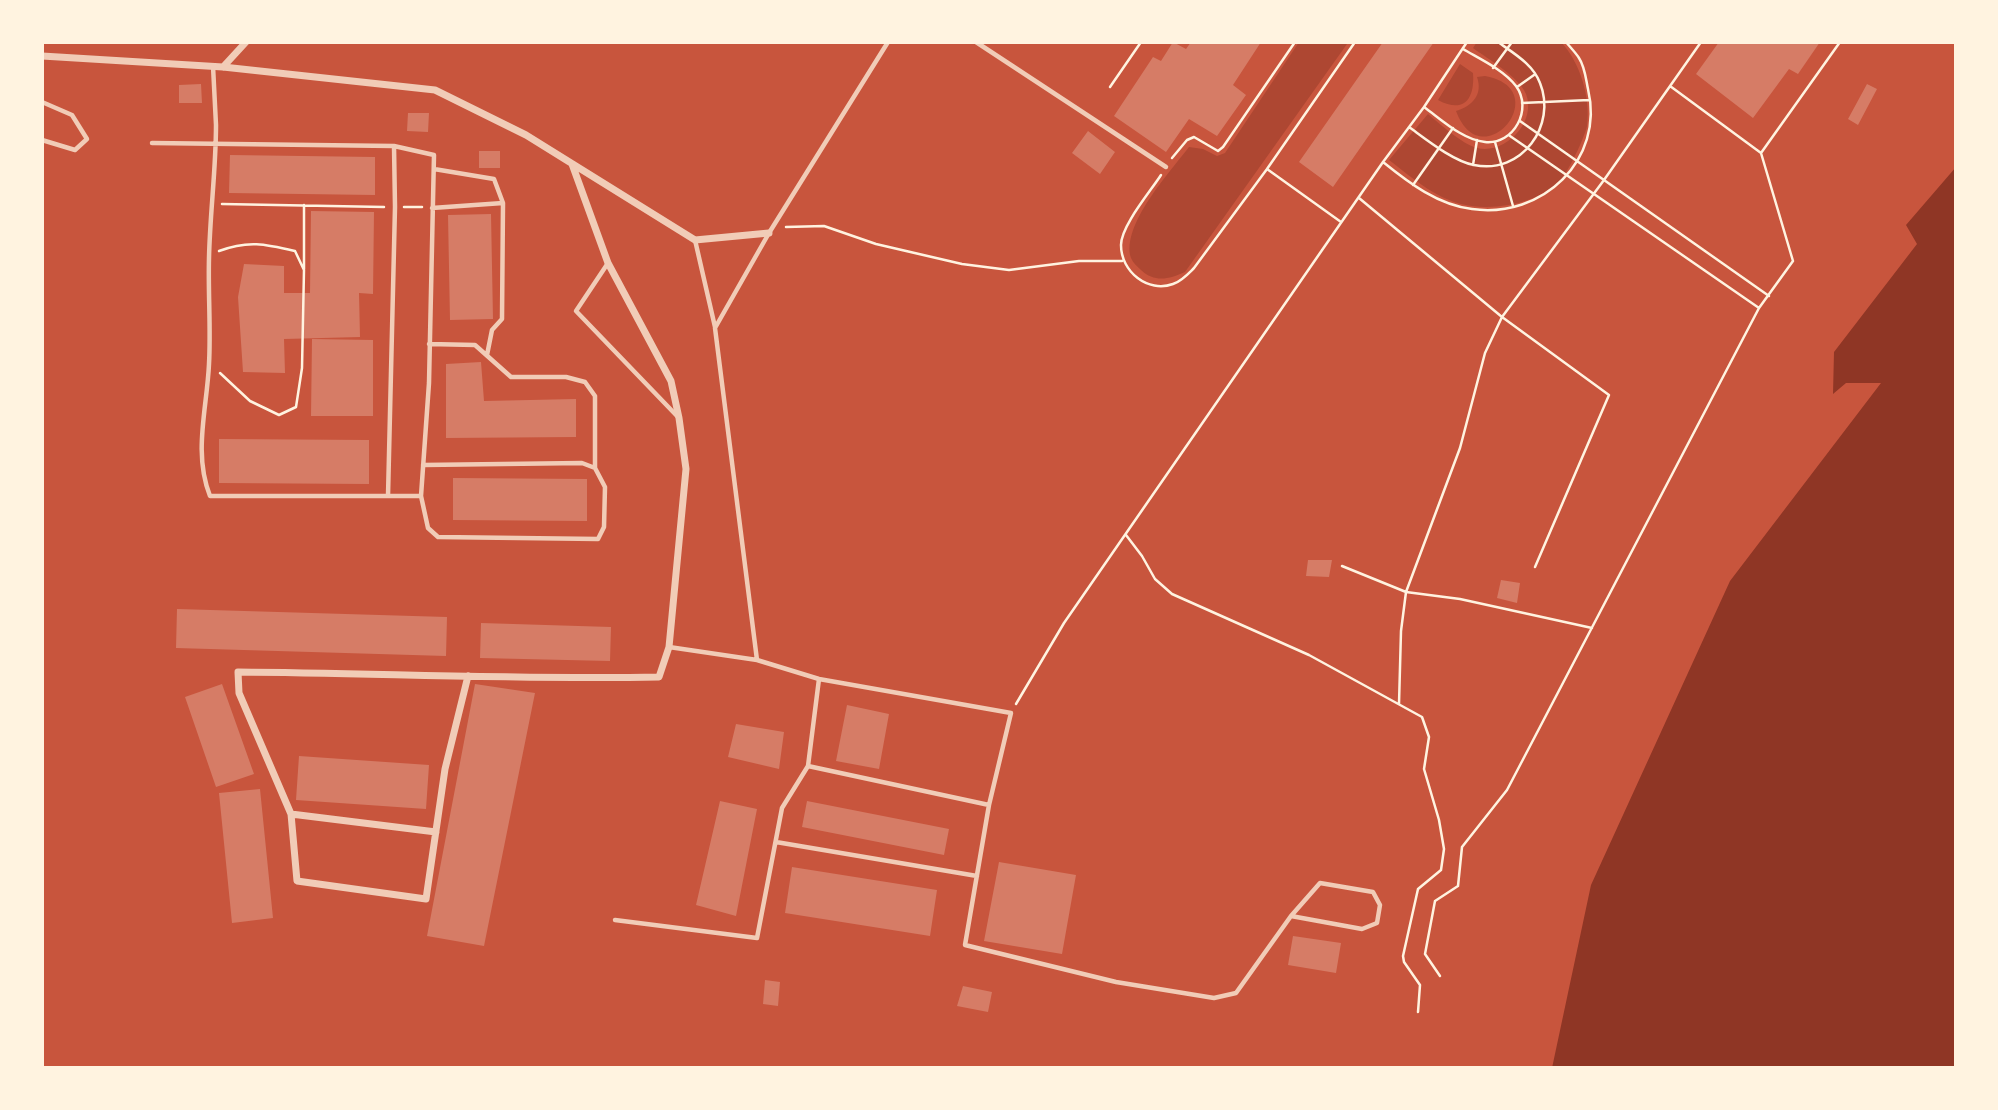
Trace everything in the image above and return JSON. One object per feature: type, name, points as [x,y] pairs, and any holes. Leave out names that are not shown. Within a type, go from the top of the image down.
[{"type":"street","points":[[223,66],[246,42]]},
{"type":"street","points":[[42,57],[223,66],[435,90],[526,135],[695,240],[769,233]]},
{"type":"street","points":[[468,676],[445,769],[426,899],[297,881],[290,814],[239,693],[238,672],[659,677],[669,648],[686,469],[679,418],[671,381],[608,263],[572,163]]},
{"type":"street","points":[[290,814],[436,832]]},
{"type":"lane","points":[[715,328],[769,233],[888,42]]},
{"type":"lane","points":[[976,42],[1166,167]]},
{"type":"lane","points":[[212,66],[215,142],[209,255],[209,363],[202,434],[203,477],[210,496],[421,496]]},
{"type":"lane","points":[[42,102],[72,115],[88,139],[75,150],[42,140]]},
{"type":"lane","points":[[152,142],[394,146],[434,155],[429,344],[421,496],[428,528],[438,537],[598,539],[604,527],[605,487],[595,468],[595,396],[585,382],[566,377],[511,377],[475,345],[429,344]]},
{"type":"lane","points":[[388,496],[394,146]]},
{"type":"lane","points":[[434,169],[494,180],[503,203],[502,319],[492,330],[487,355]]},
{"type":"lane","points":[[432,208],[503,203]]},
{"type":"lane","points":[[695,240],[715,328],[757,660]]},
{"type":"lane","points":[[608,263],[576,311],[679,418]]},
{"type":"lane","points":[[423,465],[582,463],[595,468]]},
{"type":"lane","points":[[669,648],[757,660],[819,680],[1011,713],[989,805],[965,945],[1116,982],[1214,998],[1236,993],[1291,916],[1320,883],[1373,892],[1380,905],[1377,923],[1362,929],[1291,916]]},
{"type":"lane","points":[[615,920],[757,938],[782,808],[808,766],[819,680]]},
{"type":"lane","points":[[808,766],[989,805]]},
{"type":"lane","points":[[776,842],[977,876]]},
{"type":"path","points":[[1110,88],[1141,42]]},
{"type":"path","points":[[1296,42],[1223,147],[1218,151],[1194,137],[1187,139],[1127,226],[1121,244],[1124,261],[1132,274],[1147,284],[1158,287],[1181,281],[1194,268],[1355,42]]},
{"type":"path","points":[[1011,713],[1064,624],[1468,42]]},
{"type":"path","points":[[1409,127],[1438,148],[1473,165],[1501,164],[1513,160],[1529,149],[1544,121],[1546,102],[1536,74],[1498,42]]},
{"type":"path","points":[[1493,68],[1512,42]]},
{"type":"path","points":[[1383,162],[1412,186],[1435,198],[1470,209],[1498,210],[1554,189],[1567,176],[1576,161],[1586,141],[1592,114],[1581,61],[1566,42]]},
{"type":"path","points":[[1399,704],[1401,631],[1406,592],[1460,448],[1485,353],[1502,317],[1604,180],[1701,42]]},
{"type":"path","points":[[1761,152],[1840,42]]},
{"type":"path","points":[[1424,107],[1453,128],[1477,140],[1495,142],[1510,136],[1520,121],[1522,103],[1517,87],[1463,49]]},
{"type":"path","points":[[1517,87],[1536,74]]},
{"type":"path","points":[[1440,976],[1425,954],[1435,901],[1458,886],[1462,847],[1507,790],[1759,308],[1793,261],[1761,152],[1670,86]]},
{"type":"path","points":[[1522,103],[1590,100]]},
{"type":"path","points":[[1520,121],[1769,296]]},
{"type":"path","points":[[1412,186],[1453,128]]},
{"type":"path","points":[[1510,136],[1759,308]]},
{"type":"path","points":[[1473,165],[1477,140]]},
{"type":"path","points":[[1495,142],[1513,206]]},
{"type":"path","points":[[1267,169],[1342,223]]},
{"type":"path","points":[[1359,198],[1502,317],[1609,395],[1535,568]]},
{"type":"path","points":[[213,204],[432,208]]},
{"type":"path","points":[[209,363],[250,401],[279,415],[296,407],[302,368],[304,205]]},
{"type":"path","points":[[769,233],[787,226],[824,226],[888,247],[962,264],[1009,270],[1079,261],[1124,261]]},
{"type":"path","points":[[209,255],[237,245],[261,243],[295,251],[304,270]]},
{"type":"path","points":[[1126,535],[1155,579],[1172,594],[1309,655],[1422,717],[1429,737],[1424,769],[1439,820],[1444,849],[1441,870],[1418,889],[1404,956],[1404,962],[1420,985],[1418,1012]]},
{"type":"path","points":[[1342,566],[1406,592],[1460,599],[1592,628]]},
{"type":"shaded area","points":[[1299,42],[1347,44],[1185,272],[1162,278],[1146,274],[1132,260],[1130,245],[1133,230],[1149,200],[1189,147],[1203,149],[1217,156],[1225,153]]},
{"type":"shaded area","points":[[1477,42],[1561,42],[1579,70],[1586,92],[1587,126],[1564,175],[1546,191],[1510,205],[1484,207],[1449,200],[1428,189],[1389,160],[1428,114],[1458,138],[1477,148],[1488,149],[1508,141],[1523,125],[1528,105],[1526,94],[1510,75],[1473,48]]},
{"type":"shaded area","points":[[1460,64],[1473,73],[1470,97],[1466,102],[1455,105],[1438,100]]},
{"type":"shaded area","points":[[1485,76],[1505,84],[1515,97],[1514,111],[1507,124],[1496,134],[1482,136],[1468,130],[1456,111],[1472,103],[1479,89],[1477,77]]},
{"type":"shaded area","points":[[1956,167],[1956,1068],[1552,1068],[1591,885],[1730,581],[1881,383],[1846,383],[1833,394],[1834,352],[1917,244],[1906,225]]},
{"type":"building","points":[[1173,42],[1186,49],[1191,42],[1261,42],[1233,85],[1246,95],[1217,136],[1189,119],[1166,152],[1114,116],[1153,57],[1161,61]]},
{"type":"building","points":[[1383,42],[1434,42],[1333,187],[1299,162]]},
{"type":"building","points":[[1719,42],[1820,42],[1798,74],[1789,69],[1753,118],[1696,74]]},
{"type":"building","points":[[201,84],[202,103],[179,103],[179,85]]},
{"type":"building","points":[[1867,84],[1877,89],[1858,125],[1848,119]]},
{"type":"building","points":[[408,113],[429,113],[428,132],[407,131]]},
{"type":"building","points":[[1088,131],[1115,152],[1100,174],[1072,153]]},
{"type":"building","points":[[479,151],[500,151],[500,168],[479,168]]},
{"type":"building","points":[[230,155],[375,157],[375,195],[229,193]]},
{"type":"building","points":[[311,211],[374,212],[373,294],[359,293],[360,337],[284,339],[285,373],[243,372],[238,297],[244,264],[284,266],[284,293],[310,293]]},
{"type":"building","points":[[491,214],[493,319],[450,320],[448,215]]},
{"type":"building","points":[[312,339],[373,340],[373,416],[311,416]]},
{"type":"building","points":[[481,362],[484,401],[576,399],[576,437],[446,438],[446,364]]},
{"type":"building","points":[[219,439],[369,440],[369,484],[219,483]]},
{"type":"building","points":[[453,478],[587,479],[587,521],[453,520]]},
{"type":"building","points":[[1308,560],[1332,560],[1329,577],[1306,576]]},
{"type":"building","points":[[1501,580],[1520,583],[1517,603],[1497,598]]},
{"type":"building","points":[[177,609],[447,617],[446,656],[176,648]]},
{"type":"building","points":[[481,623],[611,627],[610,661],[480,658]]},
{"type":"building","points":[[222,684],[254,774],[216,787],[185,697]]},
{"type":"building","points":[[475,684],[535,693],[484,946],[427,936]]},
{"type":"building","points":[[847,705],[889,714],[879,769],[836,761]]},
{"type":"building","points":[[736,724],[784,732],[779,769],[728,757]]},
{"type":"building","points":[[299,756],[429,765],[426,809],[296,800]]},
{"type":"building","points":[[260,789],[273,918],[232,923],[219,793]]},
{"type":"building","points":[[720,801],[757,809],[736,916],[696,905]]},
{"type":"building","points":[[807,801],[949,829],[944,855],[802,827]]},
{"type":"building","points":[[999,862],[1076,875],[1062,954],[984,941]]},
{"type":"building","points":[[792,867],[937,890],[930,936],[785,913]]},
{"type":"building","points":[[1293,936],[1341,943],[1336,973],[1288,965]]},
{"type":"building","points":[[765,980],[780,982],[778,1006],[763,1004]]},
{"type":"building","points":[[963,986],[992,992],[988,1012],[957,1006]]}]
